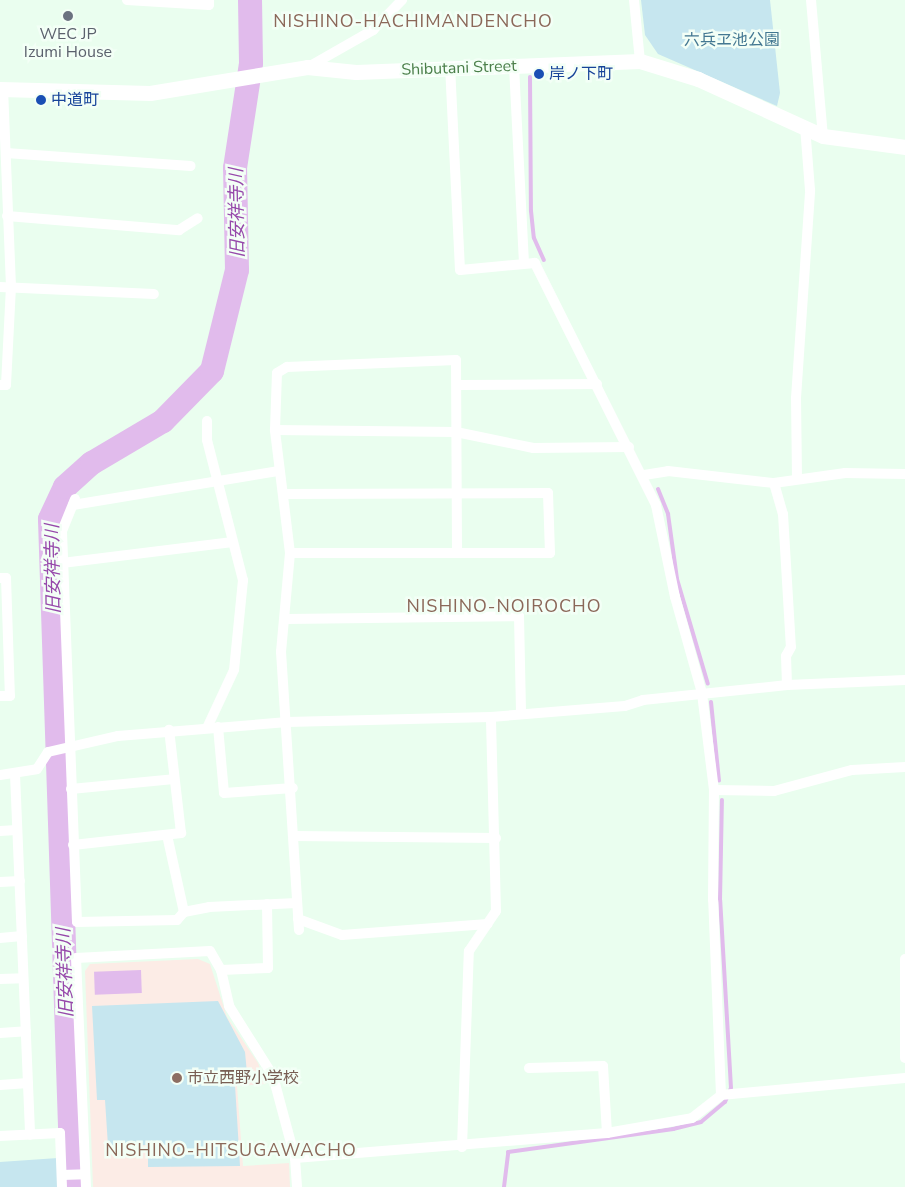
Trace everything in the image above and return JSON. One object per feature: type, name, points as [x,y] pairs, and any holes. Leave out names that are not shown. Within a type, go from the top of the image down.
[{"type":"main road","name":"Shibutani Street","points":[[2,89],[150,93],[232,82],[307,67],[356,72],[640,61],[698,79],[824,136],[905,147]]},
{"type":"street","points":[[126,0],[209,5],[209,0]]},
{"type":"street","points":[[307,67],[373,30],[402,0]]},
{"type":"street","points":[[634,0],[640,61]]},
{"type":"street","points":[[811,0],[824,136]]},
{"type":"street","points":[[514,66],[524,261]]},
{"type":"street","points":[[450,68],[460,270],[524,261],[535,263],[644,475],[656,505],[675,597],[702,693],[714,790],[713,900],[722,1095]]},
{"type":"street","points":[[0,385],[6,385],[5,287],[7,216],[2,89]]},
{"type":"street","points":[[797,478],[796,398],[810,190],[805,126]]},
{"type":"street","points":[[6,153],[191,166]]},
{"type":"street","points":[[7,216],[179,230],[198,218]]},
{"type":"street","points":[[5,287],[154,294]]},
{"type":"street","points":[[299,930],[293,788],[281,652],[287,619],[290,553],[275,430],[277,374],[287,367],[456,360],[458,385],[456,432],[457,553]]},
{"type":"street","points":[[458,385],[597,384]]},
{"type":"street","points":[[207,421],[218,481],[244,580],[240,644],[234,670],[212,728],[224,793],[293,788]]},
{"type":"street","points":[[275,430],[456,432],[533,448],[629,447]]},
{"type":"street","points":[[279,470],[74,502],[62,532],[73,845],[77,922],[177,920],[184,912],[297,903]]},
{"type":"street","points":[[644,475],[668,471],[774,483],[797,478],[905,474]]},
{"type":"street","points":[[774,483],[783,514],[791,646],[786,656],[787,685]]},
{"type":"street","points":[[284,494],[548,493],[550,554],[290,553]]},
{"type":"street","points":[[62,563],[233,542]]},
{"type":"street","points":[[0,578],[6,578],[4,638],[10,696],[0,696]]},
{"type":"street","points":[[287,619],[519,616],[521,714]]},
{"type":"street","points":[[0,775],[37,769],[48,752],[69,746],[169,730],[287,722],[490,717],[625,706],[702,693],[787,685],[905,680]]},
{"type":"street","points":[[462,1147],[469,951],[496,911],[496,838],[490,717]]},
{"type":"street","points":[[73,845],[181,833],[169,730]]},
{"type":"street","points":[[714,790],[774,791],[852,770],[905,767]]},
{"type":"street","points":[[15,774],[30,1135]]},
{"type":"street","points":[[71,789],[174,780]]},
{"type":"street","points":[[0,831],[17,830]]},
{"type":"street","points":[[167,835],[184,912]]},
{"type":"street","points":[[294,836],[496,838]]},
{"type":"street","points":[[0,882],[20,880]]},
{"type":"street","points":[[221,970],[268,968],[267,904]]},
{"type":"street","points":[[298,919],[350,935],[488,924]]},
{"type":"street","points":[[0,938],[22,936]]},
{"type":"street","points":[[86,1187],[76,958],[210,951],[221,970],[229,1006],[273,1076],[295,1158],[297,1187]]},
{"type":"street","points":[[905,959],[905,1058]]},
{"type":"street","points":[[0,979],[23,978]]},
{"type":"street","points":[[0,1033],[26,1031]]},
{"type":"street","points":[[529,1068],[604,1066],[607,1133]]},
{"type":"street","points":[[295,1158],[462,1147],[607,1133],[692,1118],[722,1095],[905,1078]]},
{"type":"street","points":[[0,1085],[28,1083]]},
{"type":"street","points":[[0,1136],[60,1133],[62,1187]]},
{"type":"street","points":[[62,1175],[86,1174]]},
{"type":"shaded area","name":"市立西野小学校","points":[[198,959],[210,964],[227,1017],[258,1063],[266,1084],[237,1086],[243,1166],[289,1163],[290,1187],[93,1187],[85,971],[90,964]]},
{"type":"shaded area","points":[[141,970],[142,993],[95,995],[94,972]]},
{"type":"green space","name":"六兵ヱ池公園","points":[[641,0],[770,0],[780,93],[777,106],[658,54],[645,35]]},
{"type":"green space","name":"市立西野小学校","points":[[218,1001],[245,1052],[248,1084],[235,1085],[240,1166],[148,1167],[148,1145],[108,1146],[105,1100],[97,1100],[92,1006]]},
{"type":"green space","points":[[58,1158],[59,1187],[0,1187],[0,1162]]},
{"type":"waterway","name":"旧安祥寺川","points":[[72,1187],[50,519],[65,487],[92,463],[163,421],[212,371],[237,270],[235,168],[251,63],[250,0]]},
{"type":"waterway","points":[[530,77],[531,211],[534,238],[544,260]]},
{"type":"waterway","points":[[658,489],[668,514],[677,579],[708,684]]},
{"type":"waterway","points":[[711,702],[719,781]]},
{"type":"waterway","points":[[504,1187],[508,1152],[673,1129],[701,1122],[725,1102],[731,1088],[720,900],[722,800]]},
{"type":"place","name":"WEC JP Izumi House","points":[[68,16]]},
{"type":"place","name":"岸ノ下町","points":[[539,74]]},
{"type":"place","name":"中道町","points":[[41,100]]},
{"type":"place","name":"市立西野小学校","points":[[177,1078]]},
{"type":"district","name":"NISHINO-HACHIMANDENCHO","points":[[413,21]]},
{"type":"district","name":"NISHINO-NOIROCHO","points":[[504,606]]},
{"type":"district","name":"NISHINO-HITSUGAWACHO","points":[[231,1150]]}]
